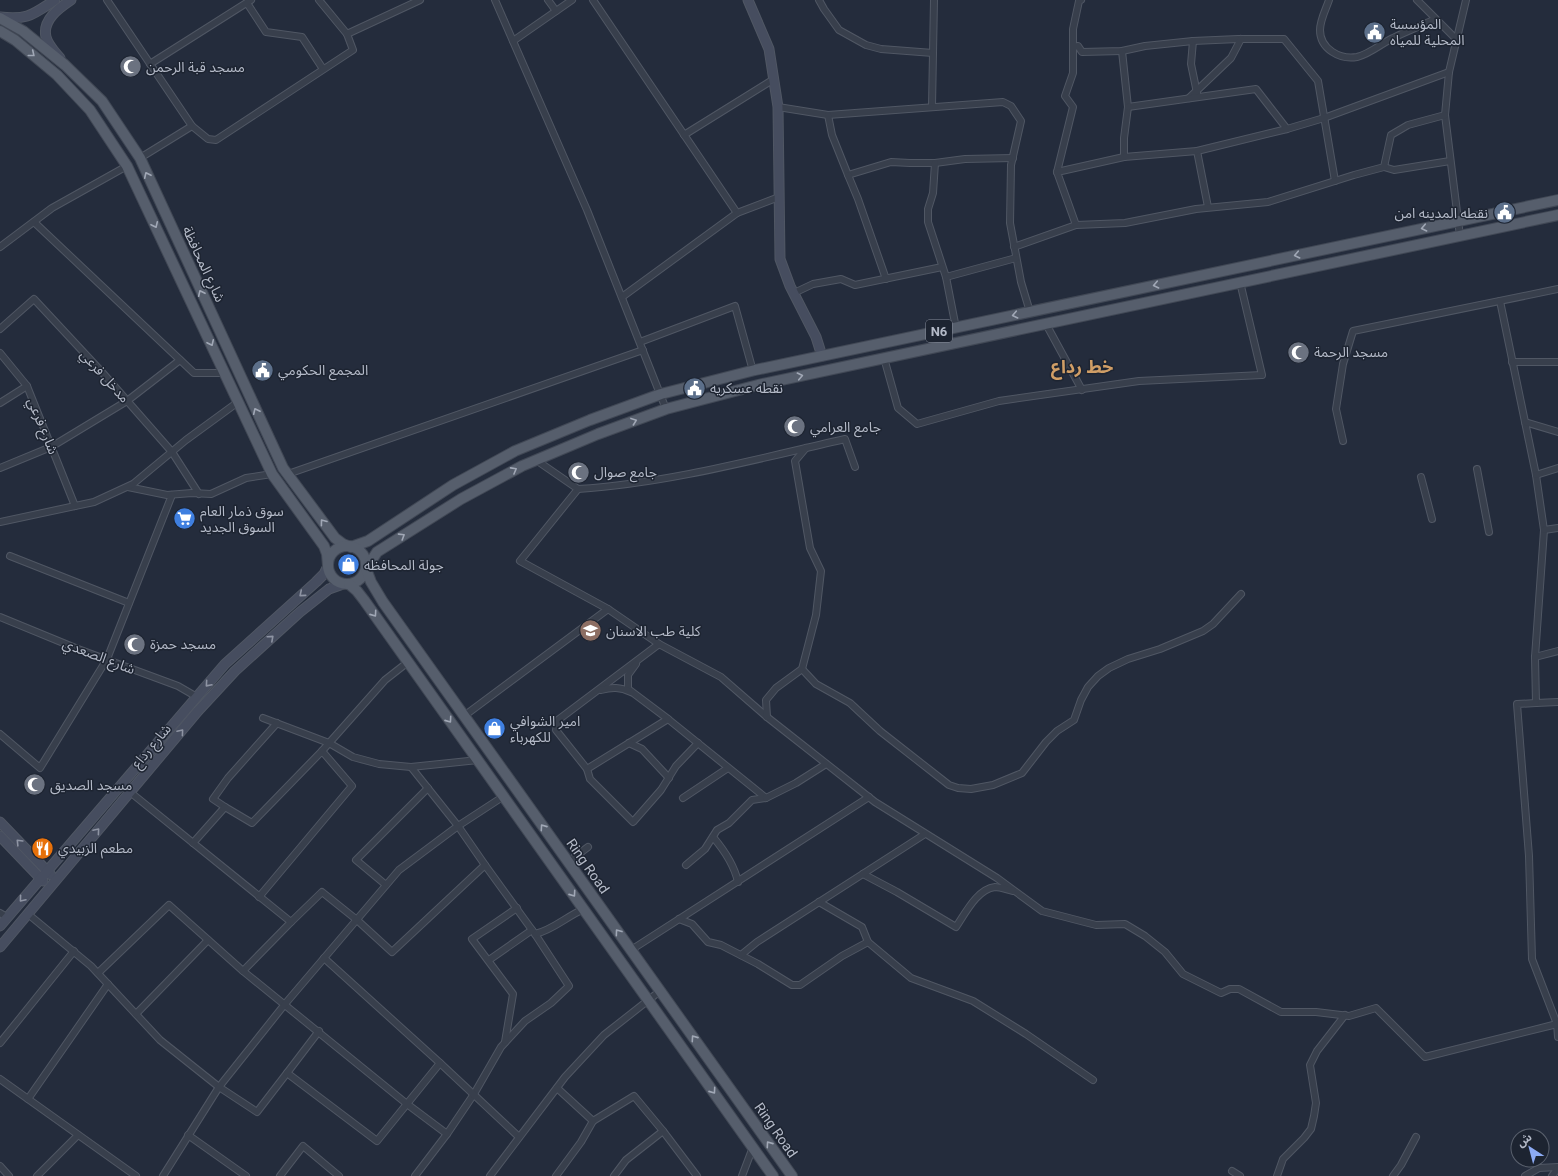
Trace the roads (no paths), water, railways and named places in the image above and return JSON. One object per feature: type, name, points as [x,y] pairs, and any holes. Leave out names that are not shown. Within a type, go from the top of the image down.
[{"type":"main road","points":[[0,17],[16,19],[27,17],[55,0]]},
{"type":"main road","points":[[65,66],[48,42],[46,30],[48,22],[56,12],[71,0]]},
{"type":"main road","points":[[748,0],[769,49],[778,107],[780,259],[794,293],[816,337],[822,356]]},
{"type":"main road","name":"شارع المحافظة","points":[[0,17],[23,31],[65,66],[102,101],[140,158],[283,468],[335,538],[343,544],[351,547]]},
{"type":"main road","name":"شارع المحافظة","points":[[0,31],[15,40],[57,75],[85,104],[127,166],[272,474],[324,546],[327,554],[328,566]]},
{"type":"main road","name":"N6","points":[[351,547],[368,541],[453,485],[515,451],[590,420],[661,394],[754,370],[1558,200]]},
{"type":"main road","points":[[1530,206],[1533,220]]},
{"type":"main road","name":"N6","points":[[366,568],[377,552],[461,499],[522,466],[598,434],[666,410],[758,384],[1558,215]]},
{"type":"main road","points":[[1260,263],[1261,278]]},
{"type":"main road","points":[[1180,295],[1181,280]]},
{"type":"main road","points":[[754,370],[758,384]]},
{"type":"main road","points":[[253,434],[264,429]]},
{"type":"main road","points":[[420,507],[429,519]]},
{"type":"main road","points":[[351,547],[361,552],[366,563],[366,568],[360,579],[346,584],[333,577],[328,566],[329,561],[335,551],[340,548],[351,547]]},
{"type":"main road","name":"شارع رداع","points":[[0,926],[4,915],[40,878],[225,664],[292,602],[316,582],[324,574],[328,566]]},
{"type":"main road","name":"Ring Road","points":[[366,568],[371,582],[383,602],[792,1176]]},
{"type":"main road","name":"شارع رداع","points":[[0,947],[198,712],[235,671],[300,612],[329,589],[346,584]]},
{"type":"main road","name":"Ring Road","points":[[346,584],[357,591],[774,1176]]},
{"type":"main road","points":[[0,822],[56,880]]},
{"type":"main road","points":[[0,836],[49,888]]},
{"type":"main road","points":[[558,873],[569,864]]},
{"type":"street","points":[[107,0],[192,126],[208,139],[216,140],[353,50],[347,34],[319,0]]},
{"type":"street","points":[[347,34],[420,0]]},
{"type":"street","points":[[495,0],[587,210],[661,394],[666,410]]},
{"type":"street","points":[[548,0],[556,11]]},
{"type":"street","points":[[513,41],[572,0]]},
{"type":"street","points":[[593,0],[737,213]]},
{"type":"street","points":[[819,0],[839,30],[866,45],[881,49],[933,53]]},
{"type":"street","points":[[932,106],[934,0]]},
{"type":"street","points":[[1076,225],[1057,172],[1073,107],[1065,96],[1073,73],[1073,29],[1079,1],[1081,0]]},
{"type":"street","points":[[1329,0],[1321,26],[1321,34],[1328,49],[1342,57],[1359,56],[1392,38],[1435,19]]},
{"type":"street","points":[[1417,0],[1457,40]]},
{"type":"street","points":[[1460,236],[1445,115],[1449,72],[1466,0]]},
{"type":"street","points":[[150,64],[249,2],[266,32],[302,37],[323,69]]},
{"type":"street","points":[[1198,94],[1231,58],[1241,39]]},
{"type":"street","points":[[1073,46],[1078,46],[1082,52],[1122,51],[1145,46],[1193,41],[1284,39],[1318,81],[1334,181]]},
{"type":"street","points":[[1193,41],[1191,64],[1198,94]]},
{"type":"street","points":[[1122,51],[1128,107],[1124,138],[1124,157]]},
{"type":"street","points":[[1057,172],[1124,157],[1197,151],[1287,129],[1324,118],[1449,72]]},
{"type":"street","points":[[684,135],[774,79]]},
{"type":"street","points":[[1128,107],[1189,98],[1198,94],[1256,89],[1287,129]]},
{"type":"street","points":[[778,107],[828,115],[932,106],[1003,102],[1011,106],[1021,121],[1011,165],[1010,223],[1021,282],[1030,312]]},
{"type":"street","points":[[828,115],[832,135],[858,199],[886,279]]},
{"type":"street","points":[[1384,167],[1391,135],[1408,125],[1445,115]]},
{"type":"street","points":[[140,158],[192,126]]},
{"type":"street","points":[[1197,151],[1208,207]]},
{"type":"street","points":[[848,175],[891,162],[910,164],[935,163],[965,158],[1013,158]]},
{"type":"street","points":[[1014,247],[1076,225],[1125,224],[1208,207],[1268,202],[1384,167],[1394,170],[1450,161]]},
{"type":"street","points":[[935,163],[933,193],[928,209],[928,222],[946,276],[956,328]]},
{"type":"street","points":[[0,246],[52,208],[127,166]]},
{"type":"street","points":[[622,297],[737,213],[780,196]]},
{"type":"street","points":[[34,222],[194,373],[225,373]]},
{"type":"street","points":[[946,276],[1016,258]]},
{"type":"street","points":[[794,293],[813,284],[841,279],[855,285],[942,267]]},
{"type":"street","points":[[884,358],[898,408],[917,424],[999,401],[1139,381],[1262,375],[1240,282]]},
{"type":"street","points":[[1343,441],[1336,409],[1343,364],[1353,331],[1558,289]]},
{"type":"street","name":"مدخل فرعي","points":[[0,329],[34,299],[172,452],[199,494]]},
{"type":"street","points":[[1500,301],[1536,474],[1544,530],[1536,657],[1536,703]]},
{"type":"street","points":[[640,342],[735,306],[754,370]]},
{"type":"street","points":[[1046,324],[1082,390]]},
{"type":"street","points":[[288,474],[643,350]]},
{"type":"street","name":"شارع فرعي","points":[[0,353],[27,386],[75,506]]},
{"type":"street","points":[[0,468],[51,447],[127,401],[180,360]]},
{"type":"street","points":[[1512,362],[1558,362]]},
{"type":"street","points":[[0,403],[27,386]]},
{"type":"street","points":[[0,522],[94,502],[128,487],[238,402]]},
{"type":"street","points":[[1525,422],[1558,432]]},
{"type":"street","points":[[536,460],[578,489],[614,487],[698,471],[845,439],[855,467]]},
{"type":"street","points":[[767,717],[766,700],[776,688],[802,669],[816,615],[821,571],[810,548],[795,461],[806,448]]},
{"type":"street","points":[[1536,474],[1558,468]]},
{"type":"street","points":[[1477,469],[1489,532]]},
{"type":"street","points":[[128,487],[167,495],[211,494],[246,478],[272,474]]},
{"type":"street","points":[[1421,477],[1432,519]]},
{"type":"street","points":[[578,489],[520,561],[608,609],[659,644],[721,677],[767,717],[869,797],[925,834],[997,878],[1042,911],[1096,926],[1125,924],[1145,936],[1164,952],[1182,974],[1221,993],[1230,989],[1239,989],[1281,1012],[1316,1012],[1349,1016],[1376,1008],[1425,1057],[1557,1024]]},
{"type":"street","points":[[0,734],[40,768],[107,659],[172,495]]},
{"type":"street","points":[[1544,530],[1558,528]]},
{"type":"street","points":[[10,556],[129,603]]},
{"type":"street","points":[[802,669],[816,684],[850,704],[880,731],[949,785],[958,788],[971,789],[993,785],[1022,773],[1054,735],[1074,720],[1081,700],[1088,687],[1098,676],[1109,668],[1128,659],[1160,649],[1203,631],[1213,624],[1241,594]]},
{"type":"street","points":[[464,716],[608,609]]},
{"type":"street","name":"شارع الصعدي","points":[[0,617],[178,686],[197,697]]},
{"type":"street","points":[[659,644],[558,720],[556,730],[587,768],[590,779],[633,822],[661,790],[676,766],[698,743]]},
{"type":"street","points":[[1536,657],[1558,651]]},
{"type":"street","points":[[640,658],[628,675],[628,689],[668,719],[766,798]]},
{"type":"street","points":[[277,723],[228,778],[213,799],[252,823],[322,751],[385,680],[408,662]]},
{"type":"street","points":[[596,692],[610,687],[624,689],[634,694]]},
{"type":"street","points":[[1558,702],[1517,704],[1529,856],[1532,958],[1557,1024],[1558,1037]]},
{"type":"street","points":[[263,718],[329,743],[353,757],[379,764],[411,767],[478,760]]},
{"type":"street","points":[[587,768],[668,719]]},
{"type":"street","points":[[629,743],[642,749],[669,778]]},
{"type":"street","points":[[259,897],[352,786],[322,751]]},
{"type":"street","points":[[686,866],[705,849],[717,830],[729,823],[752,800],[766,798],[796,783],[826,764]]},
{"type":"street","points":[[411,767],[458,826],[534,932],[569,986],[551,1004],[525,1021],[505,1043],[474,1094],[447,1134],[415,1176]]},
{"type":"street","points":[[683,798],[728,768]]},
{"type":"street","points":[[386,885],[356,860],[428,788]]},
{"type":"street","points":[[130,792],[291,922]]},
{"type":"street","points":[[162,1176],[219,1087],[285,1004],[399,870],[458,826],[504,796]]},
{"type":"street","points":[[631,950],[869,797]]},
{"type":"street","points":[[193,843],[225,807]]},
{"type":"street","points":[[741,955],[758,942],[925,834]]},
{"type":"street","points":[[713,837],[735,869],[738,882]]},
{"type":"street","points":[[569,864],[588,847]]},
{"type":"street","points":[[243,971],[322,892],[357,920],[392,952],[485,865]]},
{"type":"street","points":[[863,874],[956,927],[978,897],[986,890],[995,887],[1015,891]]},
{"type":"street","points":[[819,902],[862,927],[868,942],[911,978],[973,1001],[1026,1034],[1093,1080]]},
{"type":"street","points":[[98,973],[169,905],[243,971],[407,1104],[447,1134]]},
{"type":"street","points":[[505,1043],[513,994],[472,939],[517,908]]},
{"type":"street","points":[[489,960],[534,932],[544,932],[584,909]]},
{"type":"street","points":[[28,914],[74,951],[98,973],[160,1040],[219,1087],[257,1112],[319,1032]]},
{"type":"street","points":[[679,919],[692,924],[708,942],[721,944],[773,972],[792,985],[800,985],[842,956],[868,942]]},
{"type":"street","points":[[136,1014],[208,940]]},
{"type":"street","points":[[0,1043],[74,951]]},
{"type":"street","points":[[324,958],[474,1094],[519,1137]]},
{"type":"street","points":[[28,1099],[108,984]]},
{"type":"street","points":[[490,1176],[565,1076],[604,1035],[660,991]]},
{"type":"street","points":[[1277,1176],[1283,1159],[1311,1129],[1316,1103],[1310,1065],[1317,1052],[1345,1015]]},
{"type":"street","points":[[286,1073],[377,1141],[440,1063]]},
{"type":"street","points":[[0,1079],[136,1176]]},
{"type":"street","points":[[557,1088],[593,1121]]},
{"type":"street","points":[[556,1176],[581,1142],[593,1121],[634,1096],[697,1176]]},
{"type":"street","points":[[614,1176],[626,1160],[663,1131]]},
{"type":"street","points":[[188,1135],[246,1176]]},
{"type":"street","points":[[37,1176],[78,1136]]},
{"type":"street","points":[[1393,1176],[1416,1137]]},
{"type":"street","points":[[280,1176],[303,1146],[339,1176]]},
{"type":"street","points":[[742,1176],[753,1147]]},
{"type":"street","points":[[0,1166],[9,1176]]},
{"type":"street","points":[[1525,1176],[1539,1168],[1558,1167]]},
{"type":"street","points":[[1552,1176],[1558,1167]]},
{"type":"street","points":[[1232,1171],[1240,1176]]},
{"type":"place","name":"المؤسسة المحلية للمياه","points":[[1374,32]]},
{"type":"place","name":"مسجد قبة الرحمن","points":[[130,67]]},
{"type":"place","name":"نقطه المدينه امن","points":[[1504,213]]},
{"type":"place","name":"مسجد الرحمة","points":[[1299,352]]},
{"type":"place","name":"المجمع الحكومي","points":[[262,370]]},
{"type":"place","name":"نقطه عسكريه","points":[[694,388]]},
{"type":"place","name":"جامع العرامي","points":[[794,427]]},
{"type":"place","name":"جامع صوال","points":[[578,472]]},
{"type":"place","name":"سوق ذمار العام السوق الجديد","points":[[184,519]]},
{"type":"place","name":"جولة المحافظه","points":[[348,565]]},
{"type":"place","name":"كلية طب الاسنان","points":[[591,631]]},
{"type":"place","name":"مسجد حمزة","points":[[135,644]]},
{"type":"place","name":"امير الشوافي للكهرباء","points":[[495,729]]},
{"type":"place","name":"مسجد الصديق","points":[[34,785]]},
{"type":"place","name":"مطعم الزبيدي","points":[[42,848]]},
{"type":"district","name":"خط رداع","points":[[1082,367]]}]
